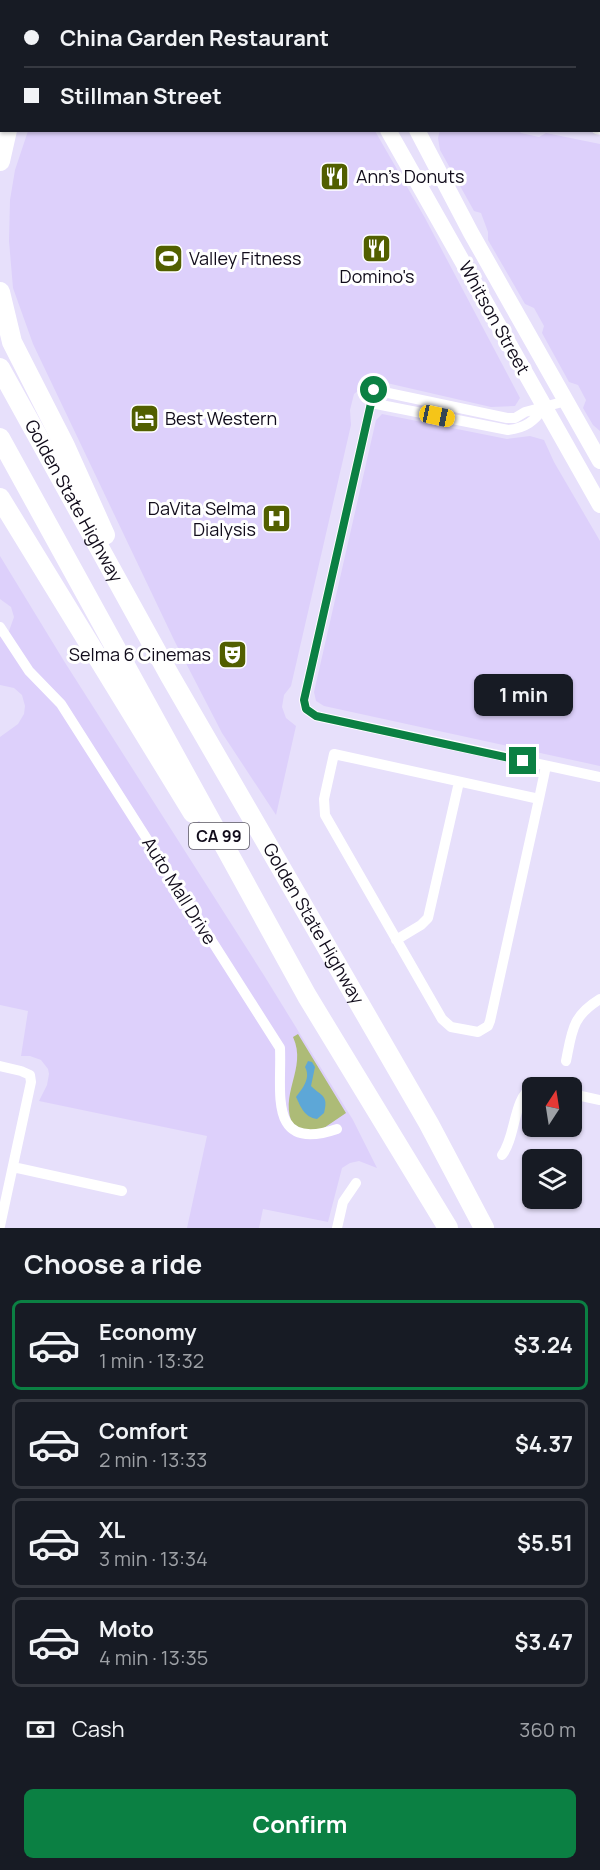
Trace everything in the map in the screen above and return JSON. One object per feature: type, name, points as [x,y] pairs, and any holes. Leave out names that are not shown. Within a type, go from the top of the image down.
[{"type":"highway","points":[[0,161],[7,132]]},
{"type":"highway","points":[[0,292],[12,342],[65,446],[170,676]]},
{"type":"highway","name":"Golden State Highway","points":[[0,368],[170,676],[429,1124],[484,1228]]},
{"type":"highway","name":"Golden State Highway","points":[[0,438],[308,996],[448,1228]]},
{"type":"highway","points":[[0,498],[154,751],[308,996]]},
{"type":"main road","name":"Whitson Street","points":[[389,132],[543,408],[600,505]]},
{"type":"main road","name":"Whitson Street","points":[[418,132],[471,233],[600,461]]},
{"type":"main road","points":[[431,157],[433,132]]},
{"type":"main road","points":[[409,167],[416,169],[433,191],[451,222],[471,233]]},
{"type":"main road","points":[[454,247],[470,251],[502,308],[516,312]]},
{"type":"street","points":[[566,401],[543,408],[533,422],[508,430],[371,403],[304,700],[306,709],[316,716],[600,777]]},
{"type":"street","name":"Auto Mall Drive","points":[[0,627],[29,671],[61,704],[280,1048],[280,1105],[283,1120],[289,1128],[319,1135],[337,1129]]},
{"type":"street","points":[[539,799],[334,754],[324,799],[325,815],[447,1024],[478,1032],[486,1029],[490,1021],[539,799],[546,766]]},
{"type":"street","points":[[396,940],[421,925],[428,918],[459,782]]},
{"type":"street","points":[[566,1061],[576,1021],[584,1008],[600,999]]},
{"type":"street","points":[[0,1066],[30,1075],[31,1082],[0,1226]]},
{"type":"street","points":[[582,1096],[600,1100]]},
{"type":"street","points":[[502,1155],[509,1145],[522,1098]]},
{"type":"street","points":[[13,1167],[122,1191]]},
{"type":"street","points":[[337,1228],[343,1202],[356,1183]]},
{"type":"shaded area","points":[[28,132],[376,132],[425,218],[520,398],[515,406],[491,407],[378,381],[365,385],[354,394],[350,410],[351,425],[291,686],[284,695],[282,707],[286,718],[296,726],[276,815],[222,733],[175,642],[33,344],[13,288],[9,241],[10,200],[15,170]]},
{"type":"shaded area","points":[[440,132],[520,132],[539,137],[546,133],[600,144],[600,431],[593,425],[583,408],[586,400],[578,385],[569,382],[542,333],[544,326],[534,308],[525,304],[488,240],[488,232],[481,213],[474,211],[440,150]]},
{"type":"shaded area","points":[[382,414],[507,439],[530,436],[544,440],[554,462],[600,541],[600,766],[324,706],[316,701],[314,692],[376,420]]},
{"type":"shaded area","points":[[0,556],[265,977],[353,1120],[377,1168],[359,1161],[342,1168],[328,1222],[263,1209],[259,1228],[187,1228],[207,1136],[39,1101],[47,1085],[49,1074],[41,1060],[21,1056],[28,1011],[0,1005],[0,737],[18,724],[24,714],[25,706],[22,695],[14,688],[0,685],[0,637],[9,631],[14,617],[11,607],[0,599]]},
{"type":"green space","points":[[298,1034],[346,1113],[318,1132],[294,1127],[290,1115],[290,1093],[297,1060],[297,1049],[293,1037]]},
{"type":"water","points":[[308,1061],[312,1062],[315,1067],[311,1086],[325,1099],[324,1113],[317,1119],[306,1114],[296,1097],[305,1083],[307,1071],[305,1067]]},
{"type":"place","name":"Ann's Donuts","points":[[335,177]]},
{"type":"place","name":"Domino's","points":[[377,248]]},
{"type":"place","name":"Valley Fitness","points":[[168,259]]},
{"type":"place","name":"Best Western","points":[[144,419]]},
{"type":"place","name":"DaVita Selma Dialysis","points":[[277,519]]},
{"type":"place","name":"Selma 6 Cinemas","points":[[232,655]]},
{"type":"route","points":[[374,390],[304,700],[306,709],[316,716],[523,761]]}]
